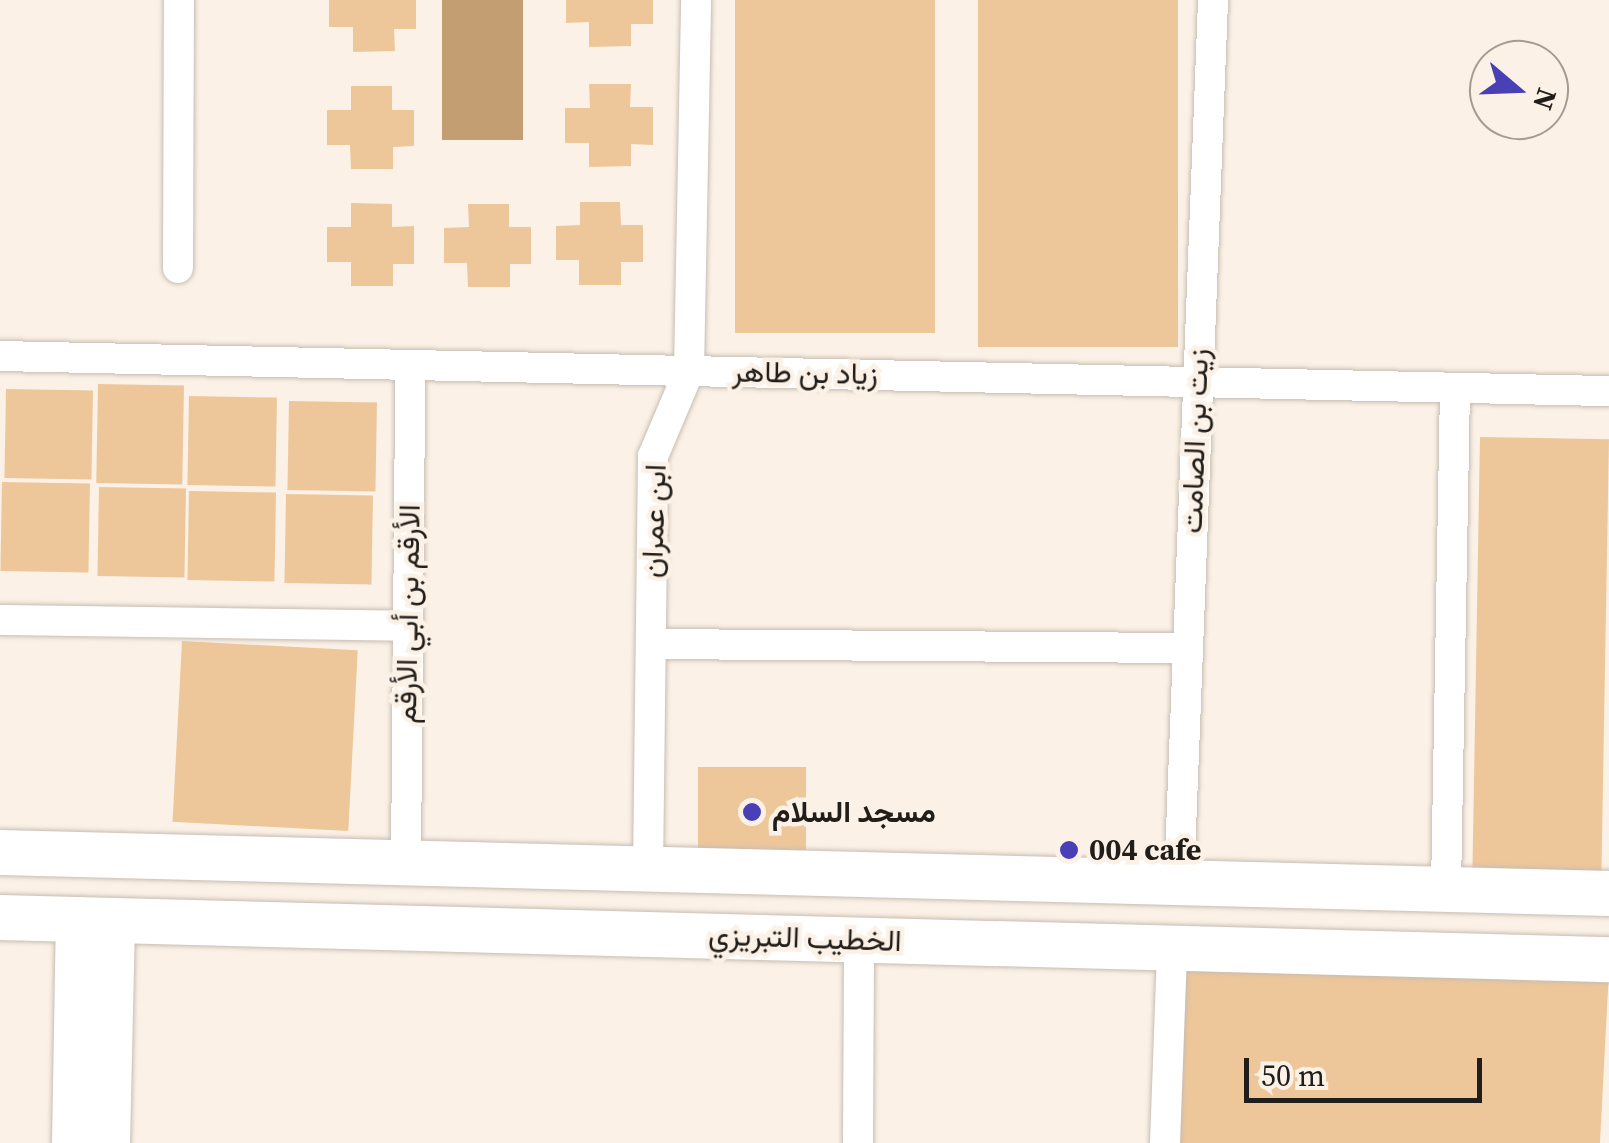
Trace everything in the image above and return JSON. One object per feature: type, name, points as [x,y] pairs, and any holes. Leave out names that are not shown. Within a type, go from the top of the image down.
[{"type":"street","points":[[178,268],[179,0]]},
{"type":"street","name":"ابن عمران","points":[[648,868],[653,456],[689,371],[696,0]]},
{"type":"street","name":"زيت بن الصامت","points":[[1179,882],[1213,0]]},
{"type":"street","name":"زياد بن طاهر","points":[[0,356],[1609,392]]},
{"type":"street","name":"الأرقم بن أبي الأرقم","points":[[406,862],[410,365]]},
{"type":"street","points":[[1446,889],[1455,388]]},
{"type":"street","points":[[0,620],[408,626]]},
{"type":"street","points":[[651,644],[1188,648]]},
{"type":"street","points":[[0,852],[1609,893]]},
{"type":"street","name":"الخطيب التبريزي","points":[[0,917],[1609,959]]},
{"type":"street","points":[[74,1143],[95,920]]},
{"type":"street","points":[[95,920],[107,1143]]},
{"type":"street","points":[[858,1143],[859,940]]},
{"type":"street","points":[[1166,1143],[1172,948]]},
{"type":"shaded area","points":[[442,0],[523,0],[523,140],[442,140]]},
{"type":"building","points":[[329,0],[416,0],[416,29],[394,29],[395,51],[353,52],[353,27],[329,27]]},
{"type":"building","points":[[566,0],[653,0],[653,24],[631,24],[631,46],[589,47],[589,22],[566,23]]},
{"type":"building","points":[[735,0],[935,0],[935,333],[735,333]]},
{"type":"building","points":[[978,0],[1178,0],[1178,347],[978,347]]},
{"type":"building","points":[[589,84],[631,84],[630,107],[653,107],[653,145],[631,144],[631,166],[589,167],[589,143],[565,143],[565,108],[590,108]]},
{"type":"building","points":[[351,86],[392,86],[392,110],[414,110],[414,146],[393,147],[393,169],[351,169],[350,145],[327,145],[327,110],[351,110]]},
{"type":"building","points":[[580,202],[620,202],[621,225],[643,225],[643,262],[621,262],[621,285],[579,285],[579,260],[556,260],[556,226],[580,225]]},
{"type":"building","points":[[351,203],[392,204],[392,227],[414,226],[414,264],[393,264],[393,286],[351,286],[351,262],[327,262],[327,227],[351,227]]},
{"type":"building","points":[[468,204],[509,204],[509,227],[531,227],[531,264],[510,264],[510,287],[468,287],[467,263],[444,263],[444,228],[469,227]]},
{"type":"building","points":[[98,384],[184,386],[182,484],[96,483]]},
{"type":"building","points":[[6,389],[93,391],[91,480],[4,478]]},
{"type":"building","points":[[189,396],[277,398],[275,487],[187,485]]},
{"type":"building","points":[[289,401],[377,403],[375,492],[287,490]]},
{"type":"building","points":[[1480,437],[1609,439],[1601,878],[1472,876]]},
{"type":"building","points":[[2,482],[90,484],[88,573],[0,571]]},
{"type":"building","points":[[99,487],[186,489],[184,578],[97,576]]},
{"type":"building","points":[[189,491],[276,493],[274,582],[187,580]]},
{"type":"building","points":[[286,494],[373,496],[371,585],[284,583]]},
{"type":"building","points":[[182,641],[358,650],[348,831],[173,822]]},
{"type":"building","name":"مسجد السلام","points":[[698,767],[806,767],[806,856],[698,856]]},
{"type":"building","points":[[1185,959],[1608,981],[1600,1143],[1175,1143]]},
{"type":"place","name":"مسجد السلام","points":[[752,812]]},
{"type":"place","name":"004 cafe","points":[[1069,850]]}]
